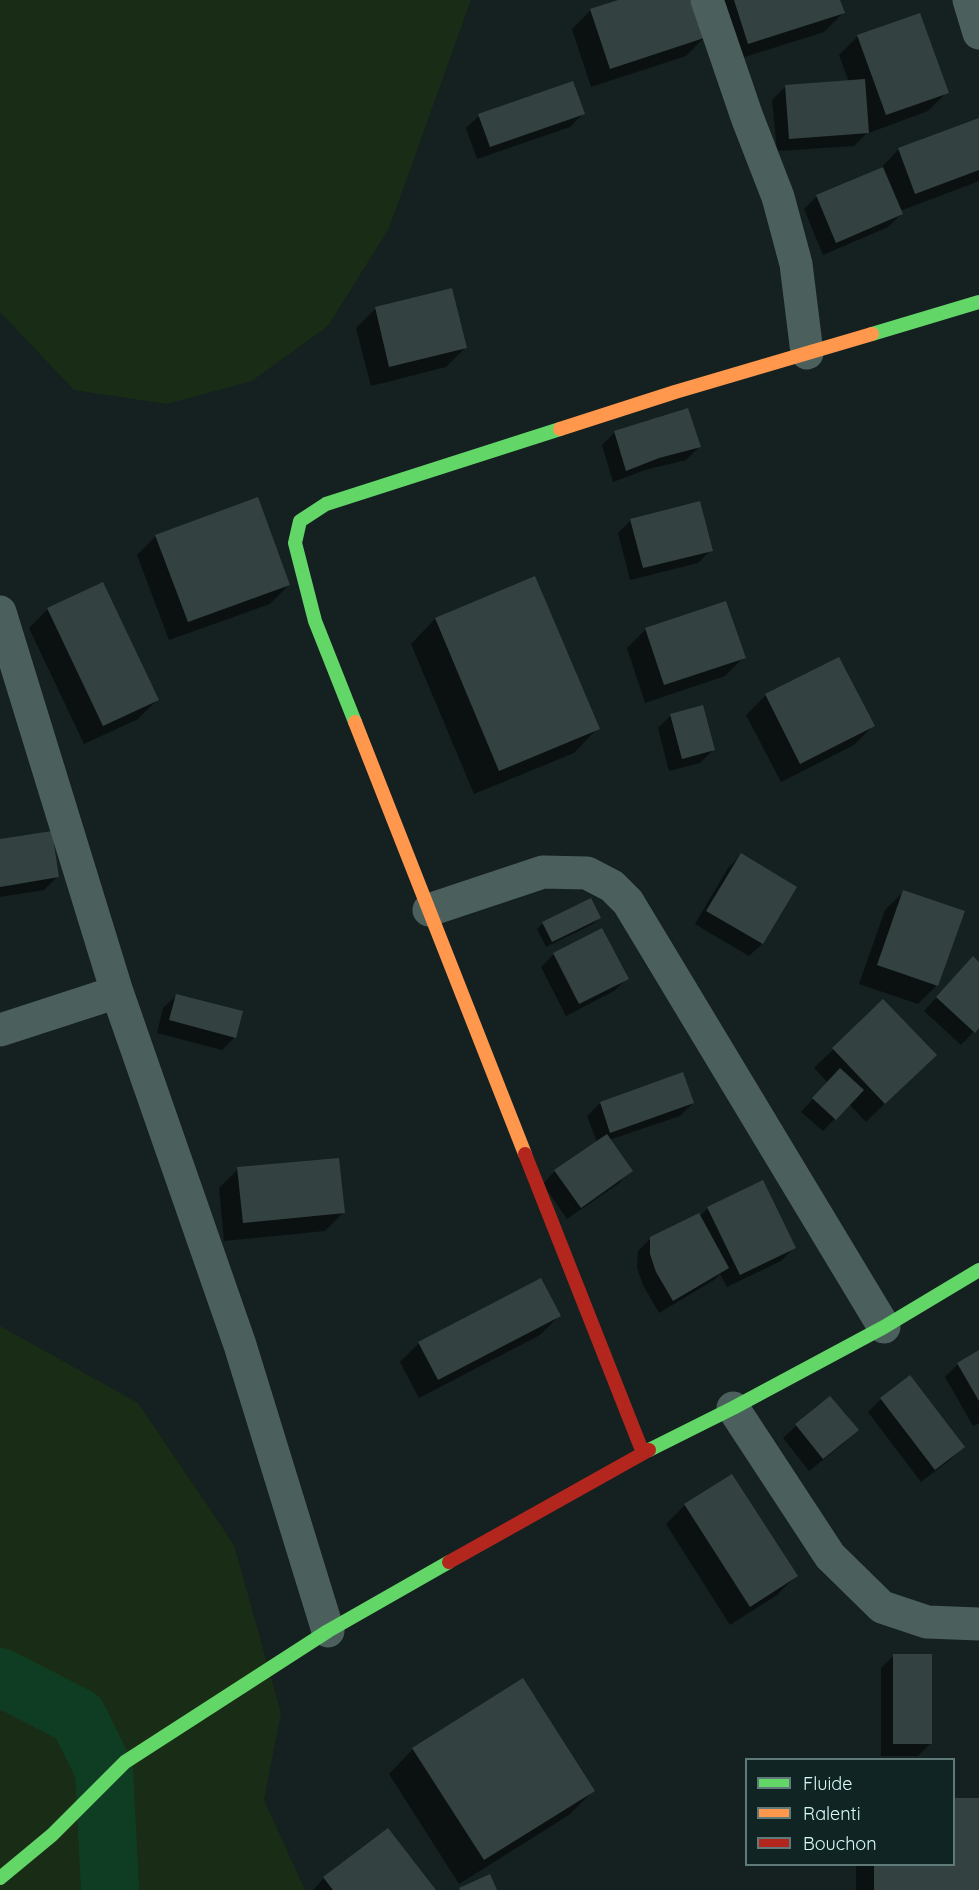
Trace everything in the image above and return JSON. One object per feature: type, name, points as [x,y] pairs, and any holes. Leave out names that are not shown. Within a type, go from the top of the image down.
[{"type":"street","points":[[707,0],[747,117],[778,197],[796,264],[807,353]]},
{"type":"street","points":[[969,0],[979,33]]},
{"type":"street","points":[[643,1453],[315,621],[295,543],[300,521],[326,504],[675,392],[979,302]]},
{"type":"street","points":[[0,612],[117,992],[240,1345],[328,1631]]},
{"type":"street","points":[[429,910],[543,872],[586,873],[612,886],[628,902],[884,1327]]},
{"type":"street","points":[[0,1030],[117,992]]},
{"type":"street","points":[[0,1878],[52,1835],[125,1762],[328,1631],[643,1453],[733,1408],[884,1327],[979,1270]]},
{"type":"street","points":[[733,1408],[830,1556],[882,1607],[927,1622],[979,1624]]},
{"type":"green space","points":[[0,0],[471,0],[389,228],[328,326],[252,381],[167,404],[74,390],[0,312]]},
{"type":"green space","points":[[0,1326],[138,1403],[234,1545],[281,1713],[264,1800],[305,1890],[0,1890]]},
{"type":"building","points":[[618,0],[695,0],[707,37],[610,69],[590,9]]},
{"type":"building","points":[[734,0],[840,0],[845,13],[748,44]]},
{"type":"building","points":[[920,13],[949,93],[886,115],[857,35]]},
{"type":"building","points":[[865,79],[869,133],[789,139],[785,85]]},
{"type":"building","points":[[573,81],[585,114],[490,147],[478,114]]},
{"type":"building","points":[[979,118],[979,170],[915,194],[898,148]]},
{"type":"building","points":[[883,167],[903,214],[836,243],[816,195]]},
{"type":"building","points":[[452,288],[467,348],[389,367],[375,307]]},
{"type":"building","points":[[688,408],[701,447],[659,458],[626,471],[614,431]]},
{"type":"building","points":[[258,497],[290,585],[188,622],[155,535]]},
{"type":"building","points":[[700,501],[713,551],[643,568],[630,519]]},
{"type":"building","points":[[535,576],[600,729],[499,771],[435,618]]},
{"type":"building","points":[[103,582],[159,700],[103,726],[47,608]]},
{"type":"building","points":[[726,601],[746,658],[664,685],[645,628]]},
{"type":"building","points":[[839,657],[875,726],[800,764],[765,694]]},
{"type":"building","points":[[703,705],[715,750],[682,759],[670,714]]},
{"type":"building","points":[[52,831],[59,877],[0,887],[0,839]]},
{"type":"building","points":[[741,853],[797,887],[763,944],[706,911]]},
{"type":"building","points":[[903,890],[965,911],[938,986],[877,965]]},
{"type":"building","points":[[591,898],[601,918],[552,942],[542,922]]},
{"type":"building","points":[[602,928],[629,979],[579,1004],[553,953]]},
{"type":"building","points":[[973,956],[979,962],[979,1028],[975,1033],[936,997]]},
{"type":"building","points":[[176,994],[243,1011],[236,1038],[169,1020]]},
{"type":"building","points":[[883,999],[937,1055],[885,1104],[832,1048]]},
{"type":"building","points":[[840,1068],[864,1090],[836,1120],[812,1098]]},
{"type":"building","points":[[683,1072],[694,1103],[610,1133],[600,1102]]},
{"type":"building","points":[[607,1134],[633,1171],[581,1208],[554,1170]]},
{"type":"building","points":[[339,1158],[345,1213],[243,1223],[237,1167]]},
{"type":"building","points":[[763,1180],[796,1248],[740,1275],[707,1207]]},
{"type":"building","points":[[699,1213],[729,1268],[673,1301],[656,1272],[650,1254],[650,1237]]},
{"type":"building","points":[[541,1278],[561,1316],[438,1380],[418,1342]]},
{"type":"building","points":[[979,1350],[979,1401],[957,1363]]},
{"type":"building","points":[[910,1375],[965,1447],[935,1470],[880,1398]]},
{"type":"building","points":[[830,1396],[859,1430],[823,1459],[795,1424]]},
{"type":"building","points":[[732,1474],[798,1576],[750,1607],[684,1504]]},
{"type":"building","points":[[893,1654],[932,1654],[932,1744],[893,1744]]},
{"type":"building","points":[[523,1678],[595,1791],[484,1860],[412,1748]]},
{"type":"building","points":[[955,1798],[979,1798],[979,1890],[874,1890],[874,1866],[955,1866]]},
{"type":"building","points":[[388,1828],[436,1890],[333,1890],[323,1877]]},
{"type":"building","points":[[490,1874],[497,1890],[460,1890],[459,1888]]},
{"type":"waterway","points":[[0,1677],[78,1717],[104,1770],[110,1890]]},
{"type":"traffic: fast","points":[[872,334],[979,302]]},
{"type":"traffic: fast","points":[[355,722],[315,621],[295,543],[300,521],[326,504],[560,429]]},
{"type":"traffic: fast","points":[[649,1450],[884,1327],[979,1270]]},
{"type":"traffic: fast","points":[[0,1878],[52,1835],[125,1762],[328,1631],[449,1562]]},
{"type":"traffic: slow","points":[[560,429],[675,392],[872,334]]},
{"type":"traffic: slow","points":[[355,722],[525,1154]]},
{"type":"traffic: jam","points":[[525,1154],[643,1453]]},
{"type":"traffic: jam","points":[[449,1562],[649,1450]]}]
